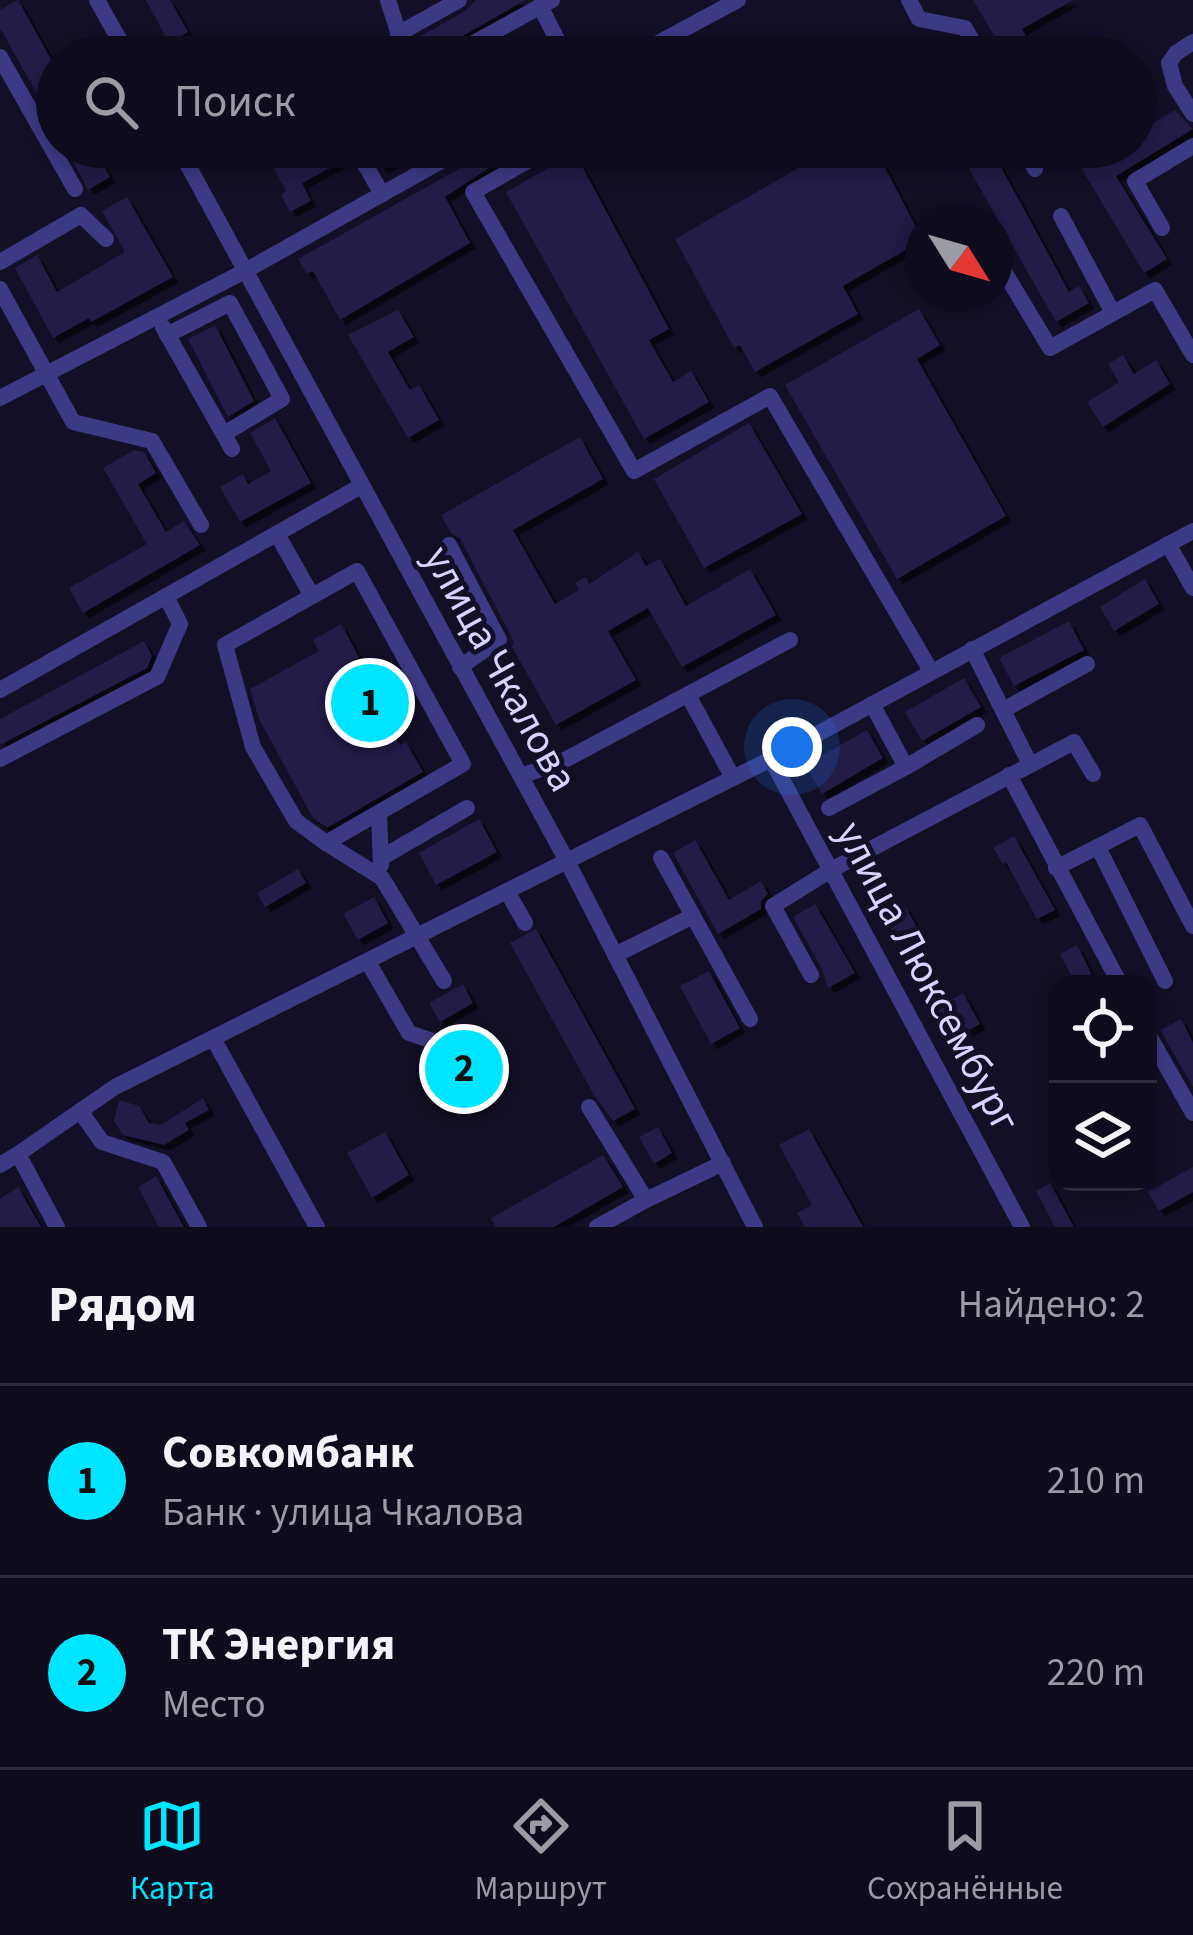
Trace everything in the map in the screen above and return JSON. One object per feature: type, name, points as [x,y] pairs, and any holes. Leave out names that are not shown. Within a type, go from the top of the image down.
[{"type":"street","points":[[97,0],[117,36]]},
{"type":"street","points":[[388,0],[398,34],[459,0]]},
{"type":"street","points":[[671,36],[738,0]]},
{"type":"street","points":[[909,0],[920,19],[965,28],[969,36]]},
{"type":"street","points":[[486,36],[546,3],[558,36]]},
{"type":"street","points":[[1193,42],[1169,63],[1175,86],[1193,114]]},
{"type":"street","points":[[0,57],[36,120]]},
{"type":"street","points":[[1157,168],[1193,146]]},
{"type":"street","points":[[63,168],[75,189]]},
{"type":"street","name":"улица Чкалова","points":[[189,168],[568,863],[755,1227]]},
{"type":"street","points":[[367,168],[382,194]]},
{"type":"street","points":[[0,398],[245,271],[425,168]]},
{"type":"street","points":[[515,168],[473,192],[634,472],[770,396],[931,671]]},
{"type":"street","points":[[1157,168],[1135,181],[1162,228]]},
{"type":"street","points":[[0,262],[81,215],[106,239]]},
{"type":"street","points":[[1060,216],[1113,313]]},
{"type":"street","points":[[1013,287],[1050,348],[1155,290],[1193,355]]},
{"type":"street","points":[[0,290],[73,422],[152,441],[201,525]]},
{"type":"street","points":[[156,316],[228,441],[282,399],[230,303],[167,335]]},
{"type":"street","points":[[1,686],[361,486]]},
{"type":"street","points":[[0,1165],[115,1087],[771,759],[1193,531]]},
{"type":"street","points":[[277,533],[312,596]]},
{"type":"street","points":[[1168,544],[1193,588]]},
{"type":"street","points":[[448,545],[499,640],[460,667]]},
{"type":"street","points":[[326,843],[464,764],[357,571],[225,645],[253,747],[296,821],[326,843],[382,878],[444,981]]},
{"type":"street","points":[[0,759],[157,677],[180,624],[166,596]]},
{"type":"street","points":[[521,776],[561,762],[790,640]]},
{"type":"street","points":[[972,649],[1030,764]]},
{"type":"street","points":[[1003,710],[1087,664]]},
{"type":"street","points":[[688,695],[733,778]]},
{"type":"street","points":[[872,704],[906,767]]},
{"type":"street","points":[[829,808],[977,725]]},
{"type":"street","points":[[811,976],[773,907],[831,870],[1074,742],[1093,774]]},
{"type":"street","name":"улица Люксембург","points":[[771,759],[1019,1221]]},
{"type":"street","points":[[1010,775],[1115,975]]},
{"type":"street","points":[[381,858],[467,808]]},
{"type":"street","points":[[379,814],[382,878]]},
{"type":"street","points":[[1056,868],[1140,825],[1193,926]]},
{"type":"street","points":[[1098,848],[1165,981]]},
{"type":"street","points":[[661,858],[750,1019]]},
{"type":"street","points":[[508,893],[525,922]]},
{"type":"street","points":[[615,956],[693,916]]},
{"type":"street","points":[[368,962],[409,1033],[436,1042]]},
{"type":"street","points":[[213,1038],[316,1227]]},
{"type":"street","points":[[1157,1050],[1193,1112]]},
{"type":"street","points":[[589,1107],[646,1200]]},
{"type":"street","points":[[80,1111],[102,1142],[164,1162],[199,1227]]},
{"type":"street","points":[[18,1154],[57,1227]]},
{"type":"street","points":[[597,1227],[722,1163]]},
{"type":"street","points":[[996,1227],[1019,1221]]},
{"type":"building","points":[[18,0],[38,36],[36,92],[0,28],[0,10]]},
{"type":"building","points":[[146,0],[170,0],[188,32],[165,36]]},
{"type":"building","points":[[476,0],[525,0],[462,36],[421,36]]},
{"type":"building","points":[[973,0],[1073,0],[1022,29],[1026,36],[994,36]]},
{"type":"building","points":[[1175,110],[1193,129],[1157,151],[1157,121]]},
{"type":"building","points":[[77,168],[105,168],[110,177],[88,190]]},
{"type":"building","points":[[273,168],[330,168],[302,183],[311,201],[290,212],[281,194],[286,191]]},
{"type":"building","points":[[460,168],[489,168],[445,197],[470,243],[340,320],[313,271],[307,274],[298,259]]},
{"type":"building","points":[[548,168],[583,168],[669,329],[649,340],[673,382],[691,371],[709,402],[644,439],[506,192]]},
{"type":"building","points":[[798,168],[885,168],[905,206],[905,250],[843,286],[858,314],[755,372],[740,345],[734,348],[675,239]]},
{"type":"building","points":[[969,168],[1001,168],[1069,292],[1079,286],[1089,303],[1056,322],[1013,246],[1013,204],[989,204]]},
{"type":"building","points":[[1081,168],[1129,168],[1116,176],[1167,259],[1144,273]]},
{"type":"building","points":[[127,197],[173,277],[53,338],[15,268],[37,255],[57,292],[125,252],[102,211]]},
{"type":"building","points":[[398,310],[414,337],[388,352],[410,390],[419,385],[439,420],[408,438],[348,335]]},
{"type":"building","points":[[921,312],[940,345],[917,359],[1006,516],[897,579],[785,385]]},
{"type":"building","points":[[215,325],[254,401],[228,417],[188,339]]},
{"type":"building","points":[[1123,355],[1134,374],[1156,360],[1170,384],[1103,427],[1087,402],[1119,382],[1108,364]]},
{"type":"building","points":[[275,418],[311,483],[240,522],[220,487],[243,474],[248,484],[271,471],[250,433]]},
{"type":"building","points":[[749,423],[802,514],[704,568],[654,479]]},
{"type":"building","points":[[580,437],[603,479],[513,530],[555,604],[579,590],[575,583],[586,577],[589,584],[638,552],[646,566],[660,559],[686,606],[750,569],[776,615],[682,667],[648,608],[608,631],[636,680],[556,725],[460,539],[441,515]]},
{"type":"building","points":[[134,450],[144,452],[156,473],[138,484],[166,532],[184,521],[200,545],[83,613],[69,588],[147,544],[103,468]]},
{"type":"building","points":[[1145,579],[1159,604],[1114,631],[1100,607]]},
{"type":"building","points":[[1069,621],[1084,650],[1014,686],[999,658]]},
{"type":"building","points":[[341,624],[359,657],[353,660],[400,745],[406,742],[423,772],[327,828],[313,818],[259,719],[250,689],[319,651],[313,640]]},
{"type":"building","points":[[144,641],[152,656],[147,668],[0,745],[0,719]]},
{"type":"building","points":[[964,678],[981,707],[922,741],[905,712]]},
{"type":"building","points":[[867,730],[883,758],[822,794],[805,765]]},
{"type":"building","points":[[479,819],[497,852],[436,885],[419,853]]},
{"type":"building","points":[[1014,836],[1055,910],[1037,919],[1006,862],[993,848]]},
{"type":"building","points":[[695,840],[729,900],[761,881],[768,894],[761,909],[718,934],[673,853]]},
{"type":"building","points":[[298,869],[306,883],[265,907],[257,893]]},
{"type":"building","points":[[374,897],[388,923],[358,940],[343,914]]},
{"type":"building","points":[[815,904],[855,973],[828,988],[793,917]]},
{"type":"building","points":[[905,906],[920,933],[899,944],[884,918]]},
{"type":"building","points":[[536,929],[635,1109],[613,1121],[510,943]]},
{"type":"building","points":[[1077,945],[1092,975],[1071,975],[1060,954]]},
{"type":"building","points":[[709,971],[740,1028],[711,1044],[680,986]]},
{"type":"building","points":[[463,984],[473,1003],[440,1022],[429,1003]]},
{"type":"building","points":[[963,993],[980,1024],[953,1039],[936,1008]]},
{"type":"building","points":[[1181,1019],[1193,1043],[1193,1087],[1160,1030]]},
{"type":"building","points":[[459,1038],[488,1089],[470,1099],[443,1052]]},
{"type":"building","points":[[203,1098],[209,1110],[185,1123],[189,1130],[164,1145],[123,1135],[114,1121],[119,1100],[139,1106],[149,1123],[161,1125]]},
{"type":"building","points":[[658,1127],[672,1153],[654,1164],[639,1137]]},
{"type":"building","points":[[809,1129],[863,1227],[805,1227],[797,1213],[812,1205],[779,1145]]},
{"type":"building","points":[[385,1132],[409,1175],[372,1198],[347,1153]]},
{"type":"building","points":[[603,1155],[623,1187],[554,1227],[496,1227],[491,1218]]},
{"type":"building","points":[[1193,1167],[1193,1192],[1159,1211],[1148,1192]]},
{"type":"building","points":[[156,1176],[184,1227],[159,1227],[138,1187]]},
{"type":"building","points":[[1049,1184],[1049,1191],[1054,1191],[1074,1227],[1055,1227],[1036,1191]]},
{"type":"building","points":[[18,1187],[41,1227],[0,1227],[0,1199]]},
{"type":"place","name":"Совкомбанк","points":[[370,703]]},
{"type":"place","name":"ТК Энергия","points":[[464,1069]]}]
